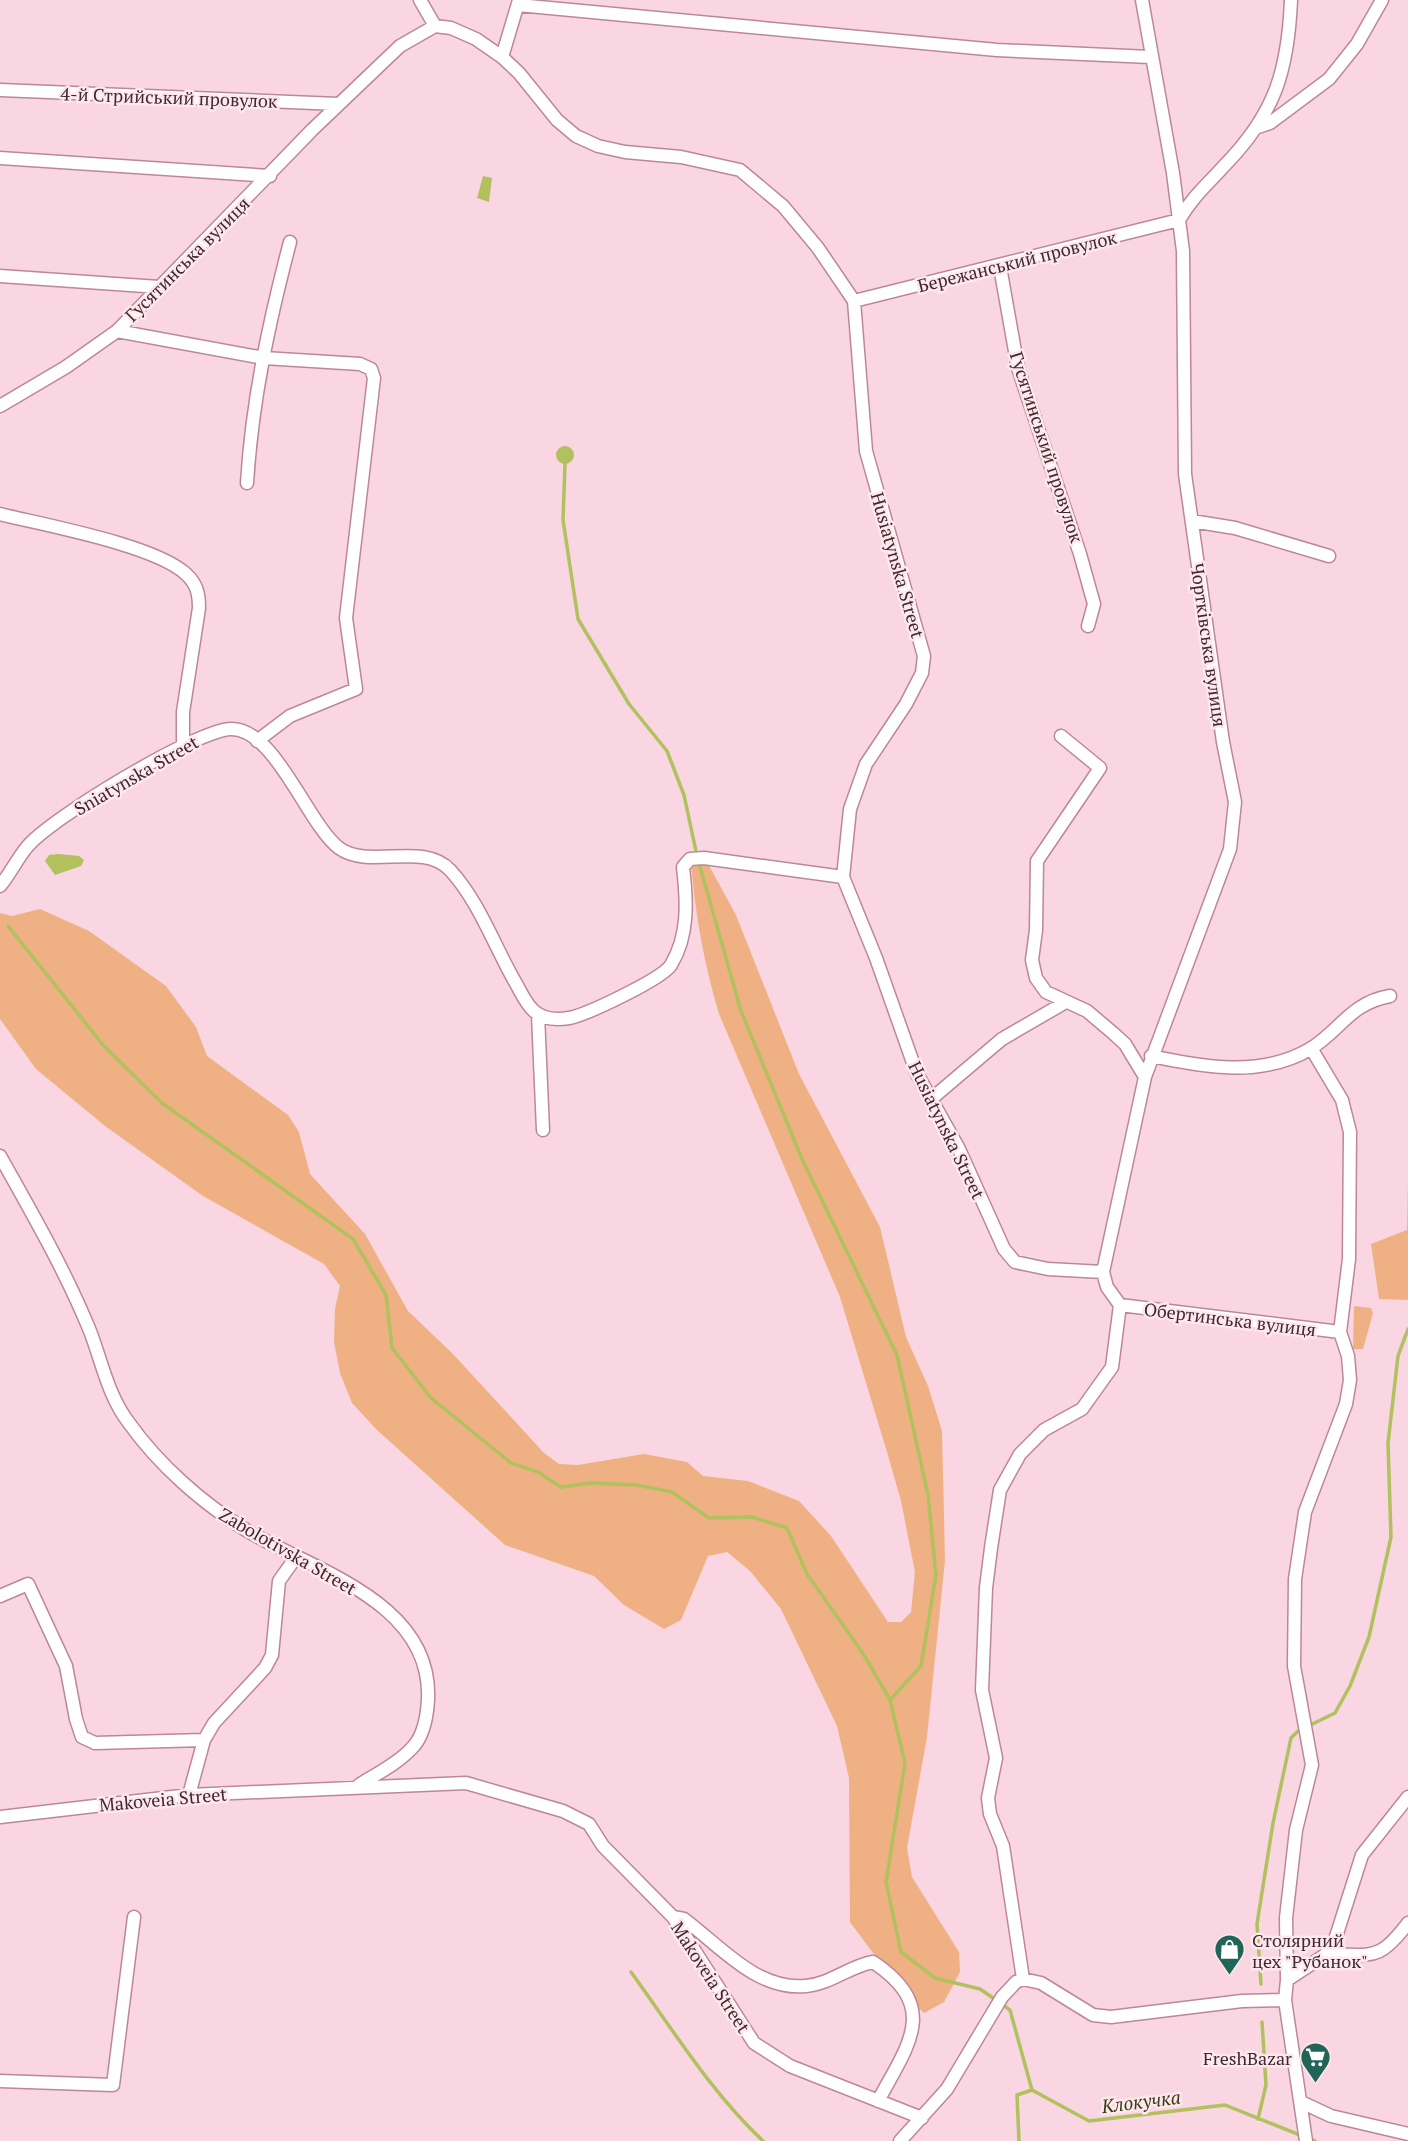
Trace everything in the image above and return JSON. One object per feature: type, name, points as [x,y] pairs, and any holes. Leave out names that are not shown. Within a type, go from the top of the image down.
[{"type":"street","points":[[420,0],[435,26],[476,39],[502,57],[519,73],[557,121],[576,136],[598,146],[625,152],[681,157],[740,170],[783,206],[805,231],[854,301]]},
{"type":"street","name":"Чортківська вулиця","points":[[1103,1272],[1151,1056],[1230,849],[1235,825],[1235,802],[1223,742],[1185,474],[1183,251],[1142,0]]},
{"type":"street","points":[[1179,220],[1195,193],[1224,166],[1258,127],[1277,91],[1287,56],[1291,0]]},
{"type":"street","points":[[1258,127],[1269,123],[1329,79],[1357,44],[1382,0]]},
{"type":"street","points":[[502,57],[518,2],[997,50],[1150,57]]},
{"type":"street","name":"Гусятинська вулиця","points":[[117,331],[338,104],[400,46],[435,26]]},
{"type":"street","name":"4-й Стрийський провулок","points":[[0,90],[338,104]]},
{"type":"street","points":[[0,158],[270,176]]},
{"type":"street","name":"Бережанський провулок","points":[[854,301],[1000,267],[1179,220]]},
{"type":"street","points":[[247,484],[251,422],[290,242]]},
{"type":"street","name":"Гусятинський провулок","points":[[1000,267],[1018,368],[1094,604],[1088,626]]},
{"type":"street","points":[[0,276],[159,287]]},
{"type":"street","name":"Husiatynska Street","points":[[854,301],[866,451],[924,656],[922,673],[906,704],[866,764],[850,809],[843,877],[880,968],[917,1074],[959,1149],[1004,1249],[1015,1262],[1048,1269],[1103,1272]]},
{"type":"street","points":[[0,406],[66,367],[117,331]]},
{"type":"street","name":"Гусятинська вулиця","points":[[117,331],[264,358],[360,363],[371,369],[374,378],[346,618],[356,689],[290,716],[257,741]]},
{"type":"street","points":[[0,514],[116,543],[175,565],[188,575],[199,591],[199,608],[183,712],[183,745]]},
{"type":"street","points":[[1192,521],[1236,528],[1329,556]]},
{"type":"street","name":"Sniatynska Street","points":[[0,886],[28,846],[74,811],[183,745],[211,733],[234,729],[257,741],[274,757],[324,833],[340,849],[355,855],[429,859],[450,870],[466,891],[531,1008],[538,1015]]},
{"type":"street","points":[[1061,736],[1100,768],[1037,860],[1036,930],[1032,960],[1036,978],[1046,992],[1064,1003],[1087,1011],[1125,1044],[1145,1077]]},
{"type":"street","points":[[543,1130],[538,1015],[551,1019],[571,1018],[657,979],[669,968],[681,946],[685,928],[683,867],[690,859],[705,858],[843,877]]},
{"type":"street","points":[[1151,1056],[1207,1068],[1241,1069],[1289,1058],[1311,1048],[1360,1005],[1390,996]]},
{"type":"street","points":[[930,1100],[1002,1039],[1064,1003]]},
{"type":"street","points":[[1306,2141],[1285,2000],[1286,1919],[1296,1829],[1312,1765],[1294,1666],[1295,1579],[1305,1512],[1346,1404],[1350,1380],[1349,1356],[1340,1332],[1349,1259],[1350,1132],[1342,1100],[1311,1048]]},
{"type":"street","name":"Zabolotivska Street","points":[[0,1156],[48,1245],[89,1331],[114,1399],[129,1423],[164,1464],[204,1500],[245,1529],[384,1607],[408,1630],[424,1660],[429,1685],[427,1711],[421,1734],[412,1748],[359,1785]]},
{"type":"street","name":"Обертинська вулиця","points":[[1023,1979],[1003,1846],[989,1814],[988,1798],[996,1758],[982,1690],[986,1587],[1000,1490],[1020,1454],[1044,1430],[1082,1409],[1112,1367],[1120,1305],[1107,1287],[1103,1272]]},
{"type":"street","name":"Обертинська вулиця","points":[[1120,1305],[1340,1332]]},
{"type":"street","points":[[189,1795],[204,1740],[214,1723],[265,1668],[272,1655],[279,1581],[296,1557]]},
{"type":"street","points":[[0,1596],[28,1584],[66,1666],[82,1737],[95,1743],[204,1740]]},
{"type":"street","name":"Makoveia Street","points":[[0,1816],[189,1795],[359,1785],[466,1783],[563,1811],[589,1824],[603,1846],[673,1917],[754,2043],[789,2066],[922,2118]]},
{"type":"street","points":[[1287,1980],[1325,1955],[1334,1943],[1362,1855],[1408,1797]]},
{"type":"street","points":[[0,2081],[113,2085],[134,1917]]},
{"type":"street","points":[[673,1917],[684,1919],[758,1976],[790,1985],[806,1986],[823,1982],[873,1962],[881,1967],[902,1988],[914,2007],[915,2015],[908,2044],[878,2101]]},
{"type":"street","points":[[1325,1955],[1368,1956],[1383,1952],[1408,1923]]},
{"type":"street","points":[[900,2141],[947,2089],[999,2003],[1016,1982],[1023,1979],[1041,1983],[1093,2015],[1111,2017],[1242,2001],[1285,2000]]},
{"type":"street","points":[[1301,2102],[1331,2116],[1408,2134]]},
{"type":"shaded area","points":[[483,176],[492,178],[489,202],[477,198]]},
{"type":"shaded area","points":[[561,446],[569,446],[574,455],[572,462],[561,464],[556,459],[556,451]]},
{"type":"shaded area","points":[[49,855],[79,856],[84,860],[81,866],[55,875],[45,861]]},
{"type":"shaded area","points":[[706,860],[736,915],[799,1074],[880,1227],[906,1337],[928,1386],[942,1431],[945,1560],[927,1737],[907,1848],[912,1877],[959,1952],[960,1972],[944,2002],[924,2013],[902,1992],[850,1922],[849,1778],[837,1726],[781,1609],[750,1571],[727,1552],[708,1556],[681,1620],[664,1629],[624,1605],[594,1576],[505,1545],[377,1430],[352,1403],[340,1373],[334,1342],[335,1309],[340,1286],[324,1264],[203,1196],[105,1126],[36,1069],[0,1019],[0,913],[12,916],[40,909],[89,931],[166,986],[196,1027],[207,1056],[288,1115],[299,1132],[310,1174],[365,1234],[408,1311],[453,1354],[544,1453],[559,1464],[578,1465],[644,1454],[687,1462],[703,1476],[748,1481],[799,1501],[831,1536],[888,1622],[901,1622],[911,1612],[915,1572],[901,1501],[840,1297],[719,1014],[701,938],[691,862]]},
{"type":"shaded area","points":[[1408,1183],[1408,1300],[1379,1299],[1371,1244],[1407,1230]]},
{"type":"shaded area","points":[[1354,1306],[1371,1308],[1373,1313],[1363,1349],[1353,1349]]},
{"type":"waterway","points":[[565,464],[563,520],[578,619],[629,704],[667,751],[684,795],[697,856]]},
{"type":"waterway","points":[[699,863],[741,1011],[802,1159],[897,1355],[928,1495],[936,1575],[921,1666],[890,1700]]},
{"type":"waterway","points":[[8,926],[103,1045],[162,1103],[353,1239],[386,1295],[392,1348],[431,1398],[511,1463],[538,1472],[561,1487],[591,1483],[637,1485],[672,1492],[709,1518],[752,1517],[787,1528],[807,1574],[864,1655],[890,1700],[905,1763],[886,1882],[901,1952],[935,1978],[980,1989],[996,2000]]},
{"type":"waterway","points":[[1261,1984],[1257,1924],[1273,1823],[1291,1738],[1298,1731],[1335,1713],[1350,1686],[1369,1637],[1391,1537],[1388,1443],[1398,1356],[1408,1329]]},
{"type":"waterway","points":[[631,1972],[709,2081],[763,2141]]},
{"type":"waterway","points":[[1003,2005],[1010,2010],[1032,2090]]},
{"type":"waterway","points":[[1258,2119],[1266,2085],[1262,2022]]},
{"type":"waterway","name":"Клокучка","points":[[1019,2141],[1017,2095],[1032,2090],[1089,2121],[1225,2105],[1315,2141]]},
{"type":"place","name":"Столярний цех \"Рубанок\"","points":[[1229,1977]]},
{"type":"place","name":"FreshBazar","points":[[1315,2085]]}]
